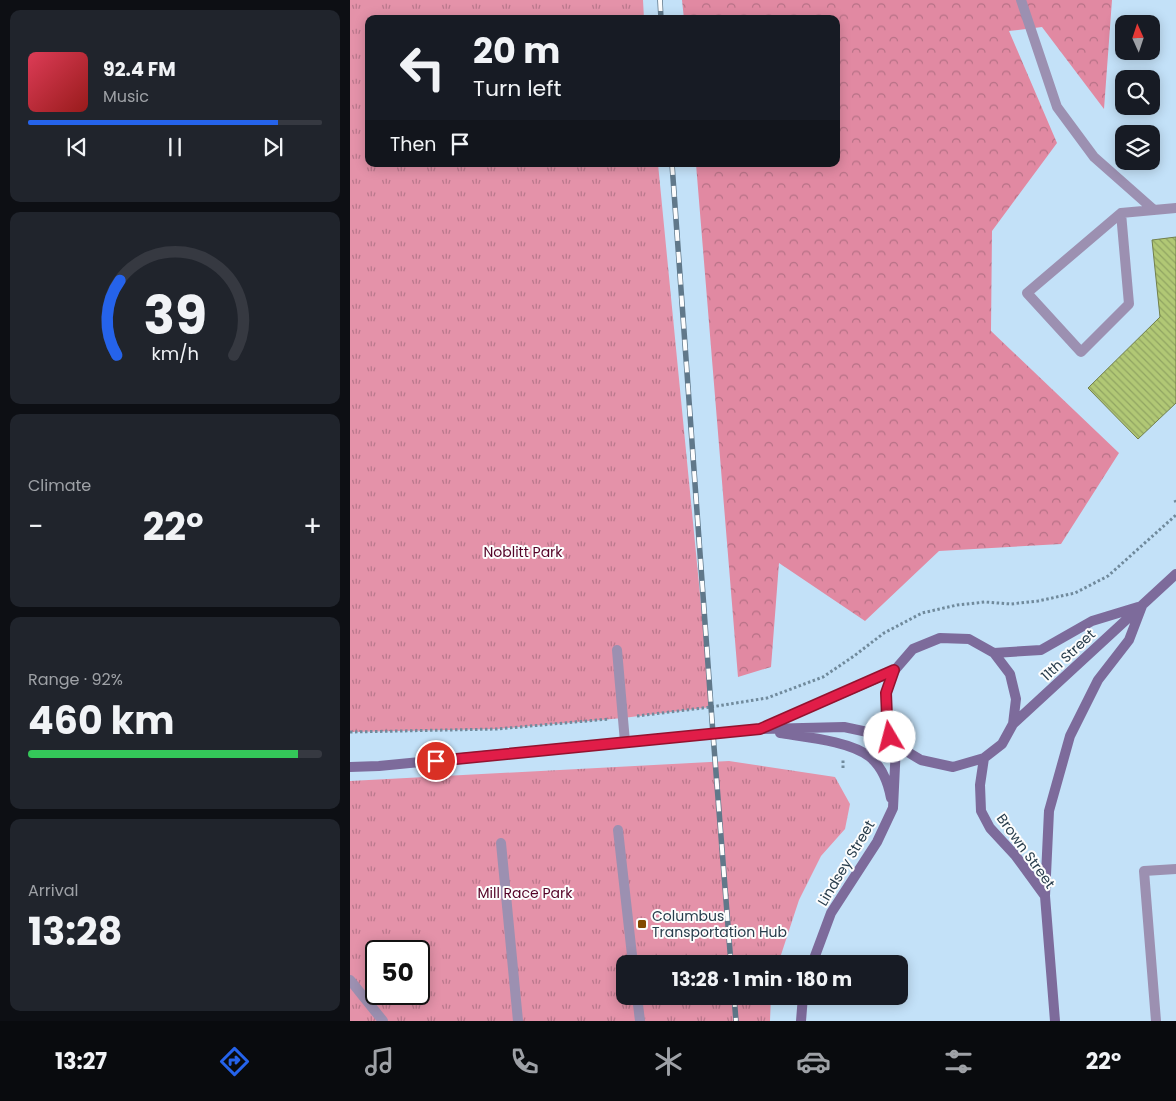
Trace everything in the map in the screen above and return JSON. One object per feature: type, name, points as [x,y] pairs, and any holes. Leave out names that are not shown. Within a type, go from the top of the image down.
[{"type":"main road","name":"11th Street","points":[[1013,724],[1176,574]]},
{"type":"main road","name":"11th Street","points":[[994,653],[1041,650],[1092,621],[1142,606]]},
{"type":"main road","points":[[1044,896],[1049,811],[1070,736],[1098,680],[1129,640],[1142,606]]},
{"type":"main road","points":[[350,767],[379,766],[760,729],[844,726],[893,741],[921,760],[953,767],[984,758],[1002,744],[1013,724],[1016,699],[1010,674],[994,653],[969,640],[940,638],[913,649],[894,670],[886,693],[887,717],[893,741]]},
{"type":"main road","points":[[760,729],[894,670]]},
{"type":"main road","points":[[760,729],[843,744],[869,756],[882,771],[889,786],[893,808]]},
{"type":"main road","name":"Lindsey Street","points":[[816,955],[832,913],[877,842],[893,808],[896,776],[893,741]]},
{"type":"main road","name":"Brown Street","points":[[984,758],[980,785],[981,811],[990,828],[1015,855],[1044,896],[1055,1021]]},
{"type":"main road","points":[[801,1021],[802,1005]]},
{"type":"lane","points":[[1021,0],[1057,107],[1094,157],[1154,210]]},
{"type":"lane","points":[[1121,213],[1129,304],[1081,352],[1027,293],[1121,213],[1176,208]]},
{"type":"lane","points":[[617,650],[624,742]]},
{"type":"lane","points":[[618,830],[632,955]]},
{"type":"lane","points":[[502,842],[518,1021]]},
{"type":"lane","points":[[1156,1021],[1144,872],[1176,869]]},
{"type":"lane","points":[[350,980],[383,1021]]},
{"type":"lane","points":[[638,1005],[640,1021]]},
{"type":"path","points":[[350,732],[497,729],[623,718],[767,698],[824,676],[884,633],[922,613],[957,605],[985,602],[1011,604],[1038,601],[1075,593],[1108,576],[1176,515]]},
{"type":"green space","name":"Noblitt Park","points":[[350,0],[643,0],[644,15],[365,15],[365,167],[658,167],[711,707],[623,718],[497,729],[350,732]]},
{"type":"green space","points":[[682,0],[1112,0],[1104,109],[1042,27],[1009,31],[1057,143],[992,231],[991,331],[1119,453],[1061,544],[939,551],[865,621],[779,563],[771,667],[738,677],[696,167],[840,167],[840,15],[684,15]]},
{"type":"green space","name":"Mill Race Park","points":[[729,761],[835,777],[850,804],[845,829],[821,856],[799,900],[781,955],[616,955],[616,1005],[771,1005],[770,1021],[350,1021],[350,781]]},
{"type":"building","points":[[1176,237],[1176,403],[1138,439],[1088,388],[1160,317],[1152,240]]},
{"type":"railway","points":[[660,0],[661,15]]},
{"type":"railway","points":[[672,167],[730,955]]},
{"type":"railway","points":[[735,1005],[736,1021]]},
{"type":"place","name":"Columbus Transportation Hub","points":[[642,924]]},
{"type":"route","points":[[436,761],[760,729],[894,670],[886,693],[890,737]]}]
